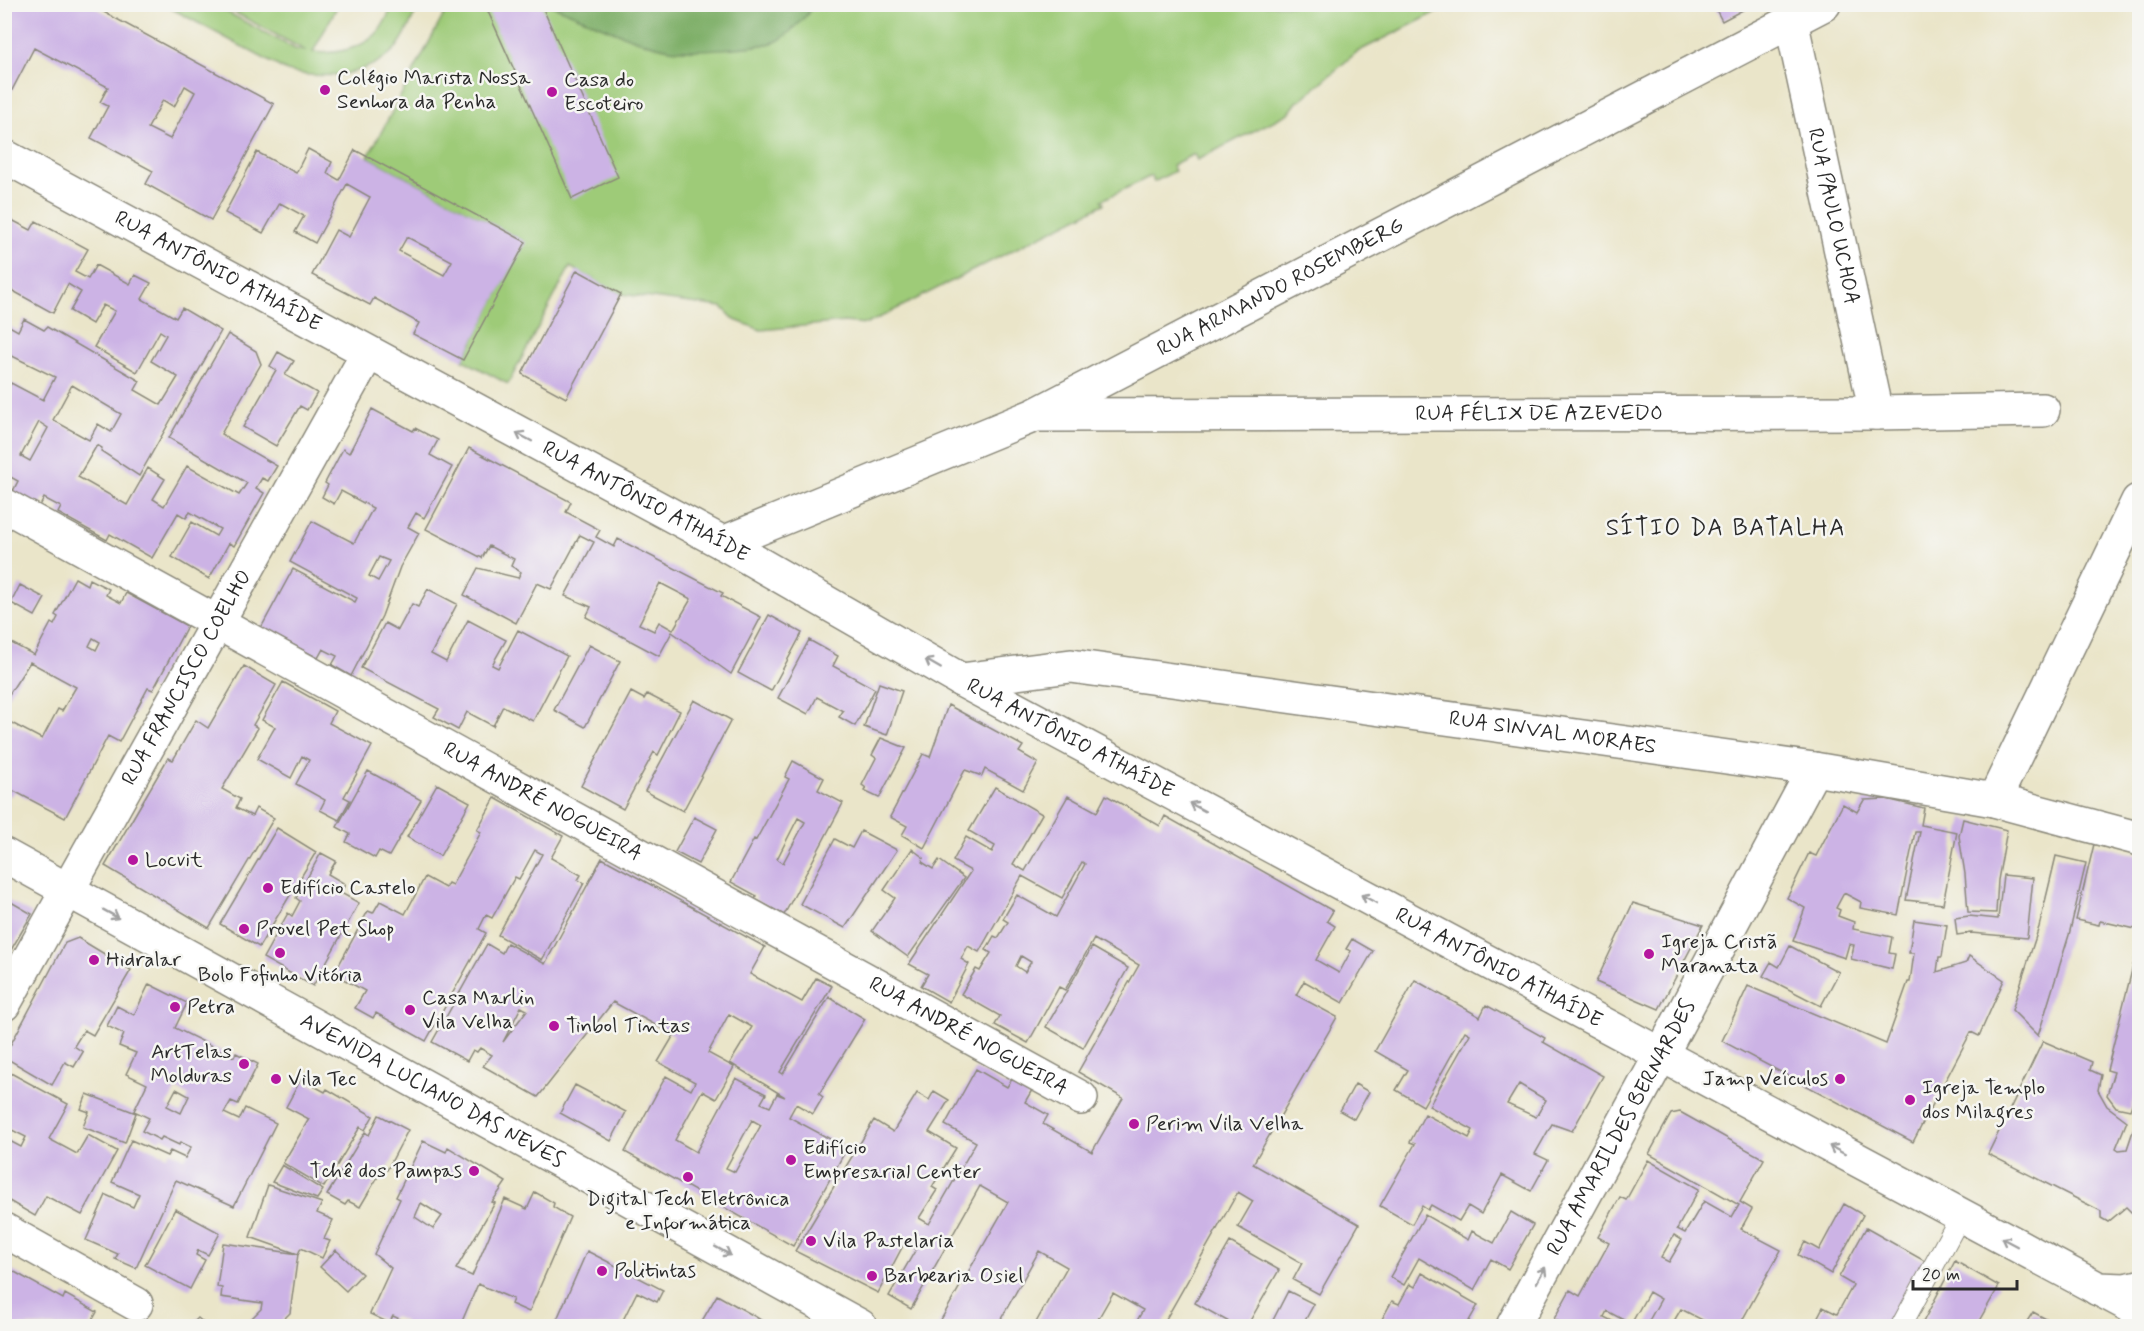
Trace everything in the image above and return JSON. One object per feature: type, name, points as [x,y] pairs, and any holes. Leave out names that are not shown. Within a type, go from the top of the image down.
[{"type":"street","name":"RUA ARMANDO ROSEMBERG","points":[[723,543],[1035,415],[1824,4]]},
{"type":"street","name":"RUA PAULO UCHOA","points":[[1791,20],[1876,413]]},
{"type":"street","name":"RUA ANTÔNIO ATHAÍDE","points":[[4,156],[723,543],[961,680],[2139,1311]]},
{"type":"street","name":"RUA FRANCISCO COELHO","points":[[4,1004],[368,353]]},
{"type":"street","name":"RUA FÉLIX DE AZEVEDO","points":[[1035,415],[1876,413],[2043,410]]},
{"type":"street","points":[[1994,800],[2138,501]]},
{"type":"street","name":"RUA ANDRÉ NOGUEIRA","points":[[4,506],[1082,1098]]},
{"type":"street","name":"RUA SINVAL MORAES","points":[[961,680],[1071,666],[1814,769],[1994,800],[2139,839]]},
{"type":"street","name":"RUA AMARILDES BERNARDES","points":[[1513,1326],[1814,769]]},
{"type":"street","name":"AVENIDA LUCIANO DAS NEVES","points":[[4,855],[860,1326]]},
{"type":"street","points":[[4,1230],[136,1304]]},
{"type":"street","points":[[2098,1289],[2125,1290],[2139,1287]]},
{"type":"lane","points":[[1900,1326],[1960,1217]]},
{"type":"green space","points":[[165,5],[214,5],[295,49],[306,51],[221,5],[338,5],[313,52],[321,53],[338,52],[363,44],[381,28],[393,5],[419,5],[401,41],[383,59],[357,71],[315,75],[287,71]]},
{"type":"green space","points":[[449,5],[1451,5],[1357,52],[1297,102],[1289,113],[1197,160],[1194,154],[1172,165],[1175,171],[1154,182],[1151,176],[1102,200],[1104,204],[867,324],[844,322],[761,330],[735,320],[722,307],[621,294],[570,267],[508,384],[463,360],[525,242],[368,157]]},
{"type":"green space","points":[[550,5],[814,5],[796,26],[775,42],[739,48],[691,50],[670,49],[639,41]]},
{"type":"building","points":[[4,4],[89,4],[274,104],[211,220],[146,184],[153,171],[91,138],[108,106],[100,102],[108,87],[34,48],[10,94],[4,91]],"holes":[[[185,86],[195,92],[170,139],[148,128],[163,100],[174,107]]]},
{"type":"building","name":"Casa do Escoteiro","points":[[492,4],[541,4],[618,177],[572,199],[486,7]]},
{"type":"building","points":[[1713,4],[1754,4],[1722,21]]},
{"type":"building","points":[[1767,4],[1780,4],[1770,10]]},
{"type":"building","points":[[308,149],[332,162],[327,173],[339,180],[355,150],[526,242],[463,360],[413,334],[419,323],[374,298],[370,305],[312,275],[336,230],[349,237],[370,197],[347,184],[315,243],[295,232],[304,216],[280,203],[263,233],[225,213],[257,152],[296,173]],"holes":[[[407,237],[452,261],[444,275],[399,251]]]},
{"type":"building","points":[[4,216],[31,230],[36,221],[88,249],[75,272],[88,279],[96,265],[130,284],[135,275],[151,283],[142,299],[176,318],[182,308],[221,331],[139,476],[101,451],[102,448],[97,445],[78,477],[127,505],[148,468],[165,479],[153,499],[164,506],[187,466],[239,495],[247,483],[169,438],[228,334],[256,351],[261,364],[221,434],[277,466],[268,481],[262,478],[256,488],[264,493],[234,546],[229,543],[209,579],[172,557],[192,522],[216,536],[220,529],[190,512],[186,518],[178,513],[152,558],[110,534],[107,540],[58,513],[61,507],[44,498],[39,508],[12,493],[18,481],[5,474],[5,395],[11,383],[43,400],[55,377],[4,352],[4,323],[18,331],[24,319],[44,330],[47,327],[140,381],[135,390],[161,405],[178,377],[151,361],[166,335],[160,331],[137,372],[94,347],[115,311],[103,305],[92,324],[70,311],[81,292],[68,284],[53,313],[4,286]],"holes":[[[72,385],[121,414],[111,432],[98,424],[89,440],[53,420]],[[39,422],[48,428],[30,461],[21,456]]]},
{"type":"building","points":[[577,270],[621,294],[566,398],[522,374]]},
{"type":"building","points":[[278,352],[294,361],[285,375],[317,393],[307,410],[300,406],[276,446],[243,427],[276,370],[270,366]]},
{"type":"building","points":[[372,409],[413,431],[415,428],[438,440],[430,455],[452,467],[424,518],[416,513],[408,527],[419,533],[400,567],[382,616],[351,676],[332,665],[337,656],[323,649],[318,658],[261,628],[293,569],[355,602],[357,598],[290,562],[312,521],[354,543],[373,508],[341,491],[334,504],[322,497],[328,485],[325,483],[343,449],[349,453]],"holes":[[[379,557],[389,561],[378,581],[369,576]]]},
{"type":"building","points":[[469,448],[571,502],[566,512],[600,530],[596,537],[614,547],[618,539],[723,593],[721,596],[761,617],[731,674],[672,632],[659,656],[586,617],[591,607],[565,596],[594,542],[580,535],[551,589],[537,583],[516,623],[464,595],[478,568],[518,578],[521,572],[511,566],[514,559],[489,546],[482,558],[426,529]],"holes":[[[660,583],[691,599],[673,630],[659,622],[654,631],[639,624]]]},
{"type":"building","points":[[4,527],[10,530],[4,541]]},
{"type":"building","points":[[75,578],[87,585],[89,579],[109,589],[106,595],[121,603],[126,593],[187,626],[153,690],[148,688],[119,742],[108,736],[65,818],[14,791],[11,796],[4,793],[4,719],[42,739],[58,709],[62,711],[76,687],[30,662],[4,702],[4,639],[34,655],[51,623],[54,625],[58,617],[55,615]],"holes":[[[93,638],[100,642],[96,650],[89,646]]]},
{"type":"building","points":[[20,585],[45,598],[35,616],[11,603]]},
{"type":"building","points":[[428,589],[457,604],[431,654],[446,662],[468,620],[506,640],[492,665],[498,668],[518,630],[567,656],[533,721],[503,706],[493,726],[467,712],[458,730],[434,717],[439,709],[361,668],[385,623],[398,630],[412,604],[418,607]]},
{"type":"building","points":[[769,615],[802,633],[771,691],[738,673]]},
{"type":"building","points":[[809,640],[838,656],[833,666],[875,689],[855,726],[839,717],[843,711],[817,697],[808,714],[778,698]]},
{"type":"building","points":[[589,645],[620,661],[585,727],[554,710]]},
{"type":"building","points":[[244,666],[276,685],[253,725],[258,728],[222,789],[240,799],[236,808],[252,816],[256,808],[274,818],[209,928],[105,866],[168,758],[173,760],[196,720],[208,728]]},
{"type":"building","points":[[283,682],[335,711],[329,723],[372,746],[344,797],[350,800],[339,820],[320,810],[325,800],[296,784],[309,760],[302,756],[291,778],[257,759],[275,727],[262,720]]},
{"type":"building","points":[[879,683],[902,691],[887,735],[864,727]]},
{"type":"building","points":[[631,692],[644,699],[647,694],[680,711],[658,755],[654,752],[623,809],[581,786]]},
{"type":"building","points":[[694,700],[731,720],[683,811],[645,791]]},
{"type":"building","points":[[948,705],[1023,746],[1019,752],[1038,763],[1023,790],[985,769],[982,776],[965,770],[924,848],[902,835],[907,826],[890,817],[923,754],[930,757]]},
{"type":"building","points":[[881,738],[906,748],[879,798],[864,791],[866,788],[862,785],[876,758],[872,755]]},
{"type":"building","points":[[793,761],[824,778],[818,790],[843,803],[784,915],[755,899],[757,896],[731,882],[789,779],[785,777]],"holes":[[[798,818],[805,822],[783,863],[777,859]]]},
{"type":"building","points":[[368,771],[421,800],[389,856],[379,851],[375,858],[346,842],[350,834],[337,827]]},
{"type":"building","points":[[437,784],[470,802],[440,856],[407,837]]},
{"type":"building","points":[[995,787],[1042,814],[1013,864],[1025,871],[1068,796],[1097,812],[1106,795],[1160,826],[1165,816],[1333,911],[1327,921],[1335,926],[1316,960],[1339,973],[1351,951],[1346,949],[1352,939],[1373,951],[1343,1003],[1304,981],[1296,995],[1337,1017],[1253,1164],[1359,1224],[1319,1294],[1293,1280],[1302,1263],[1238,1227],[1253,1201],[1238,1192],[1162,1326],[1134,1326],[1143,1310],[1113,1293],[1094,1326],[1034,1326],[1067,1267],[1039,1251],[997,1326],[938,1325],[1008,1202],[980,1186],[911,1309],[889,1296],[916,1249],[905,1242],[878,1293],[795,1251],[874,1120],[893,1132],[917,1093],[929,1100],[934,1091],[949,1100],[929,1132],[956,1148],[932,1187],[937,1190],[919,1218],[929,1224],[976,1142],[945,1125],[976,1069],[1007,1087],[1012,1079],[1032,1090],[1025,1102],[1048,1115],[1043,1124],[1092,1152],[1123,1098],[1078,1072],[1139,965],[1094,939],[1065,990],[1059,987],[1028,1043],[995,1025],[1000,1016],[961,994],[976,969],[980,971],[991,953],[986,950],[994,936],[998,938],[1008,922],[1003,919],[1017,895],[1056,917],[1085,864],[1082,862],[1062,898],[1022,876],[979,952],[968,946],[961,959],[969,964],[949,1002],[921,986],[928,974],[909,964],[971,871],[953,861],[966,837],[992,852],[995,846],[969,831]],"holes":[[[1021,956],[1031,962],[1025,972],[1016,966]]]},
{"type":"building","points":[[495,798],[563,836],[551,858],[581,875],[578,880],[584,883],[542,960],[498,935],[542,854],[535,850],[519,879],[515,877],[492,918],[486,915],[479,929],[486,933],[426,1041],[376,1013],[373,1018],[355,1008],[365,991],[334,974],[368,911],[373,913],[380,901],[405,914],[425,877],[445,888],[448,883],[452,885],[481,832],[477,830]]},
{"type":"building","points":[[1886,799],[1924,808],[1921,825],[1957,832],[1943,904],[1906,900],[1920,832],[1915,832],[1898,915],[1860,908],[1861,902],[1844,893],[1836,908],[1840,910],[1838,916],[1854,922],[1853,929],[1892,937],[1889,953],[1895,954],[1892,969],[1851,959],[1854,945],[1849,944],[1845,958],[1793,941],[1805,908],[1787,898],[1809,853],[1816,856],[1843,804],[1857,812],[1864,800]]},
{"type":"building","points":[[694,817],[717,829],[698,864],[675,852]]},
{"type":"building","points":[[1963,819],[2007,830],[1998,880],[1996,913],[1968,912],[1959,836]]},
{"type":"building","name":"Edifício Castelo","points":[[277,828],[316,852],[259,947],[220,924]]},
{"type":"building","points":[[861,831],[897,850],[845,928],[800,904],[835,839],[852,848]]},
{"type":"building","points":[[2094,844],[2140,856],[2140,930],[2100,921],[2099,925],[2076,920]]},
{"type":"building","points":[[912,849],[924,858],[922,862],[933,869],[939,860],[964,878],[908,957],[872,931],[895,898],[884,890]]},
{"type":"building","points":[[321,853],[336,861],[328,874],[345,884],[341,893],[359,903],[313,986],[263,958],[288,913],[292,916],[300,901],[296,898]]},
{"type":"building","points":[[2056,856],[2086,863],[2069,935],[2038,1036],[2012,1010],[2039,927]]},
{"type":"building","points":[[602,858],[765,947],[750,974],[802,1002],[816,978],[832,986],[780,1072],[783,1074],[829,997],[865,1019],[819,1094],[823,1097],[813,1114],[796,1104],[789,1117],[847,1148],[793,1246],[625,1152],[666,1076],[691,1090],[695,1082],[658,1062],[674,1035],[613,1002],[538,1097],[483,1066],[492,1055],[480,1048],[477,1052],[473,1050],[467,1061],[432,1042],[487,944],[502,953],[507,943],[545,964]],"holes":[[[521,1007],[527,1010],[503,1042]],[[729,1014],[752,1027],[730,1063],[785,1097],[777,1094],[770,1107],[761,1103],[766,1094],[736,1078],[696,1152],[675,1140],[702,1091],[716,1099],[734,1067],[708,1053]],[[752,1120],[761,1125],[735,1172],[726,1168]]]},
{"type":"building","points":[[2003,875],[2033,878],[2027,938],[1971,933],[1957,935],[1955,918],[1969,916],[1998,919]]},
{"type":"building","points":[[4,898],[32,914],[4,962]]},
{"type":"building","name":"Igreja Cristã Maranata","points":[[1633,903],[1703,925],[1659,1009],[1596,982]]},
{"type":"building","points":[[1914,920],[1947,925],[1937,972],[1966,963],[1969,956],[2004,980],[1979,1036],[1971,1032],[1913,1142],[1722,1041],[1748,986],[1886,1044],[1908,982],[1910,982],[1914,953],[1909,953]]},
{"type":"building","points":[[78,938],[131,970],[93,1035],[84,1030],[74,1046],[83,1052],[74,1067],[65,1062],[52,1085],[4,1057],[65,943]]},
{"type":"building","points":[[1790,946],[1839,972],[1821,1006],[1763,976],[1771,962],[1779,967]]},
{"type":"building","points":[[1092,947],[1128,968],[1083,1048],[1046,1027]]},
{"type":"building","points":[[2137,950],[2140,951],[2140,1082],[2130,1110],[2116,1107],[2107,1095],[2114,1072],[2107,1070]]},
{"type":"building","points":[[1415,980],[1480,1017],[1486,1005],[1545,1038],[1543,1042],[1603,1076],[1572,1131],[1552,1124],[1535,1154],[1548,1160],[1531,1191],[1502,1175],[1481,1214],[1468,1206],[1459,1221],[1431,1205],[1428,1210],[1422,1206],[1412,1224],[1380,1206],[1415,1144],[1410,1142],[1425,1114],[1469,1138],[1473,1130],[1429,1106],[1470,1034],[1465,1031],[1423,1106],[1396,1090],[1408,1070],[1375,1051]],"holes":[[[1519,1084],[1546,1100],[1536,1117],[1507,1104]]]},
{"type":"building","points":[[149,984],[187,1003],[175,1028],[234,1057],[236,1053],[258,1064],[238,1104],[231,1101],[224,1113],[239,1120],[245,1108],[276,1123],[234,1206],[176,1180],[136,1268],[115,1259],[118,1254],[86,1240],[106,1195],[133,1207],[139,1194],[112,1182],[131,1140],[167,1156],[170,1151],[185,1158],[191,1147],[180,1142],[179,1145],[162,1137],[160,1140],[142,1131],[149,1118],[134,1111],[147,1084],[126,1074],[136,1053],[119,1046],[124,1034],[107,1026],[117,1006],[134,1015]],"holes":[[[176,1089],[189,1096],[181,1113],[167,1106]]]},
{"type":"building","points":[[2043,1041],[2092,1062],[2090,1070],[2101,1075],[2098,1090],[2107,1106],[2127,1121],[2116,1148],[2119,1150],[2127,1149],[2140,1110],[2140,1217],[2137,1218],[2126,1207],[2108,1222],[2101,1218],[2101,1211],[1988,1154]]},
{"type":"building","points":[[7,1071],[68,1104],[49,1139],[77,1154],[88,1135],[117,1151],[82,1215],[46,1196],[35,1216],[4,1198],[4,1138],[21,1147],[26,1137],[4,1126],[4,1075]]},
{"type":"building","points":[[301,1079],[325,1092],[327,1089],[373,1116],[365,1130],[360,1127],[324,1187],[283,1163],[309,1119],[286,1107]]},
{"type":"building","points":[[1355,1084],[1369,1092],[1354,1119],[1340,1111]]},
{"type":"building","points":[[575,1085],[626,1112],[611,1141],[560,1113]]},
{"type":"building","points":[[87,1094],[136,1113],[125,1143],[83,1127],[89,1112],[81,1109]]},
{"type":"building","points":[[1680,1112],[1764,1159],[1740,1202],[1752,1209],[1741,1229],[1781,1250],[1739,1326],[1714,1326],[1681,1309],[1671,1326],[1646,1326],[1661,1299],[1649,1292],[1631,1324],[1607,1311],[1604,1317],[1622,1326],[1566,1326],[1554,1319],[1570,1290],[1580,1296],[1609,1243],[1598,1237],[1620,1197],[1626,1200],[1648,1160],[1699,1189],[1677,1229],[1685,1233],[1704,1201],[1732,1217],[1739,1205],[1649,1154],[1671,1114]],"holes":[[[1674,1235],[1682,1240],[1669,1262],[1661,1258]]]},
{"type":"building","points":[[379,1115],[408,1130],[387,1170],[383,1168],[360,1207],[348,1201],[345,1205],[327,1195],[365,1132],[369,1135]]},
{"type":"building","points":[[423,1141],[446,1152],[448,1147],[506,1182],[492,1202],[495,1203],[456,1269],[472,1276],[505,1199],[527,1209],[535,1192],[554,1203],[553,1207],[570,1217],[529,1312],[511,1304],[513,1299],[478,1284],[460,1326],[402,1326],[404,1321],[393,1316],[389,1323],[370,1314],[391,1268],[374,1254],[400,1199],[396,1197]],"holes":[[[421,1203],[442,1216],[433,1229],[415,1217]]]},
{"type":"building","points":[[282,1165],[323,1190],[317,1199],[272,1182]]},
{"type":"building","points":[[268,1185],[322,1203],[317,1213],[333,1220],[324,1239],[330,1241],[322,1258],[301,1248],[298,1254],[250,1237]]},
{"type":"building","points":[[1844,1204],[1863,1215],[1831,1274],[1798,1255],[1805,1242],[1819,1250]]},
{"type":"building","points":[[175,1209],[220,1233],[208,1255],[198,1250],[196,1255],[205,1260],[190,1289],[145,1265]]},
{"type":"building","points":[[1511,1212],[1533,1225],[1508,1269],[1491,1259],[1474,1290],[1419,1258],[1404,1285],[1390,1277],[1425,1215],[1468,1240],[1472,1231],[1494,1243]]},
{"type":"building","points":[[1866,1228],[1930,1264],[1896,1326],[1813,1326],[1823,1307],[1837,1314],[1853,1285],[1839,1277]]},
{"type":"building","points":[[1230,1242],[1279,1270],[1247,1326],[1236,1326],[1195,1303]]},
{"type":"building","points":[[223,1243],[298,1254],[290,1313],[277,1326],[255,1326],[249,1321],[261,1309],[262,1303],[221,1297],[222,1288],[217,1287]]},
{"type":"building","points":[[336,1250],[362,1274],[346,1291],[320,1267]]},
{"type":"building","name":"Politintas","points":[[587,1251],[663,1290],[657,1302],[637,1292],[620,1326],[554,1326]]},
{"type":"building","points":[[1955,1261],[1999,1286],[1976,1326],[1921,1326]]},
{"type":"building","points":[[11,1270],[63,1299],[65,1294],[97,1312],[89,1326],[4,1326],[4,1278],[6,1279]]},
{"type":"building","points":[[1422,1273],[1478,1305],[1466,1326],[1391,1326],[1381,1321],[1392,1301],[1399,1304],[1410,1284],[1415,1287]]},
{"type":"building","points":[[1288,1291],[1314,1304],[1302,1326],[1270,1326]]},
{"type":"building","points":[[717,1295],[756,1317],[770,1326],[699,1326]]},
{"type":"building","points":[[2033,1312],[2059,1326],[2024,1326]]},
{"type":"building","points":[[198,1318],[207,1326],[190,1326]]},
{"type":"place","name":"Colégio Marista Nossa Senhora da Penha","points":[[325,90]]},
{"type":"place","name":"Casa do Escoteiro","points":[[552,92]]},
{"type":"place","name":"Locvit","points":[[133,860]]},
{"type":"place","name":"Edifício Castelo","points":[[268,888]]},
{"type":"place","name":"Provel Pet Shop","points":[[244,929]]},
{"type":"place","name":"Bolo Fofinho Vitória","points":[[280,953]]},
{"type":"place","name":"Igreja Cristã Maranata","points":[[1649,954]]},
{"type":"place","name":"Hidralar","points":[[94,960]]},
{"type":"place","name":"Petra","points":[[175,1007]]},
{"type":"place","name":"Casa Marlin Vila Velha","points":[[410,1010]]},
{"type":"place","name":"Tinbol Tintas","points":[[554,1026]]},
{"type":"place","name":"ArtTelas Molduras","points":[[244,1064]]},
{"type":"place","name":"Vila Tec","points":[[276,1079]]},
{"type":"place","name":"Jamp Veículos","points":[[1840,1079]]},
{"type":"place","name":"Igreja Templo dos Milagres","points":[[1910,1100]]},
{"type":"place","name":"Perim Vila Velha","points":[[1134,1124]]},
{"type":"place","name":"Edifício Empresarial Center","points":[[791,1160]]},
{"type":"place","name":"Tchê dos Pampas","points":[[474,1171]]},
{"type":"place","name":"Digital Tech Eletrônica e Informática","points":[[688,1177]]},
{"type":"place","name":"Vila Pastelaria","points":[[811,1241]]},
{"type":"place","name":"Politintas","points":[[602,1271]]},
{"type":"place","name":"Barbearia Osiel","points":[[872,1276]]},
{"type":"district","name":"SÍTIO DA BATALHA","points":[[1726,528]]}]
